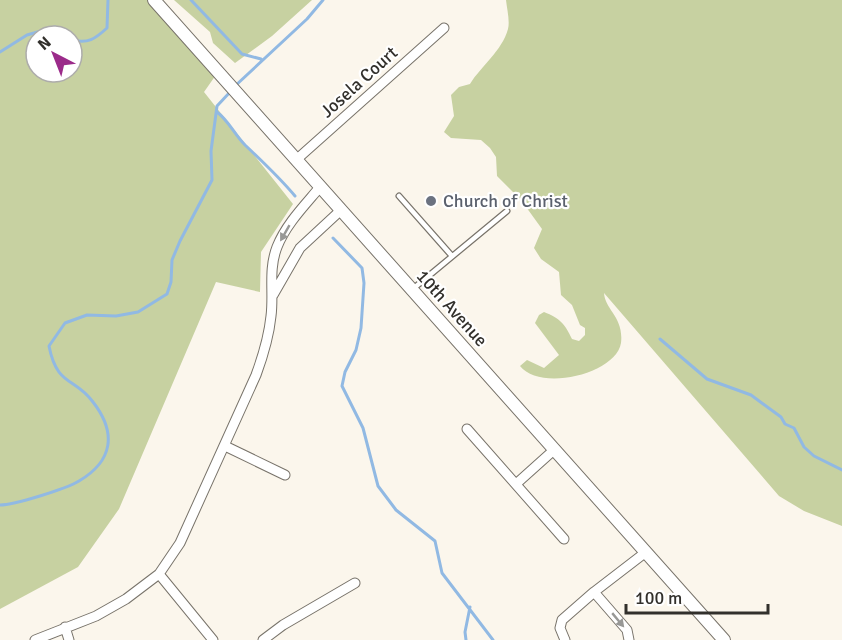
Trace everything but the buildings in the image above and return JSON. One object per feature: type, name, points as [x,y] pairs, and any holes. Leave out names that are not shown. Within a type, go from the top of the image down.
[{"type":"street","name":"10th Avenue","points":[[154,0],[724,640]]},
{"type":"street","name":"Josela Court","points":[[296,160],[444,28]]},
{"type":"street","points":[[35,640],[96,616],[126,599],[159,574],[180,543],[225,446],[265,349],[272,315],[272,265],[278,245],[292,220],[320,187]]},
{"type":"street","points":[[272,297],[300,248],[341,210]]},
{"type":"street","points":[[467,429],[564,538]]},
{"type":"street","points":[[225,446],[285,475]]},
{"type":"street","points":[[516,484],[555,448]]},
{"type":"street","points":[[565,640],[560,628],[562,620],[646,552]]},
{"type":"street","points":[[159,574],[213,640]]},
{"type":"street","points":[[263,640],[283,625],[355,583]]},
{"type":"street","points":[[594,592],[627,630],[630,640]]},
{"type":"street","points":[[65,627],[69,640]]},
{"type":"lane","points":[[399,196],[452,256]]},
{"type":"lane","points":[[412,290],[507,211]]},
{"type":"green space","points":[[0,0],[154,0],[218,72],[204,92],[293,204],[261,252],[260,292],[216,282],[119,509],[78,567],[0,609]]},
{"type":"green space","points":[[174,0],[312,0],[272,36],[235,63],[213,43],[210,32]]},
{"type":"green space","points":[[506,0],[842,0],[842,526],[804,511],[779,496],[604,293],[621,334],[621,343],[616,354],[606,363],[592,371],[559,378],[544,378],[530,374],[520,366],[527,360],[544,368],[559,355],[535,323],[539,315],[544,312],[561,322],[572,339],[579,341],[585,335],[585,328],[580,325],[572,305],[561,295],[559,272],[541,259],[534,248],[542,229],[521,200],[497,176],[496,157],[490,148],[481,140],[451,138],[444,132],[454,116],[451,95],[459,87],[470,84],[505,37],[509,22]]},
{"type":"waterway","points":[[84,41],[91,40],[107,28],[108,0]]},
{"type":"waterway","points":[[191,0],[242,54],[261,59]]},
{"type":"waterway","points":[[235,86],[307,19],[323,0]]},
{"type":"waterway","points":[[0,52],[24,37]]},
{"type":"waterway","points":[[0,505],[28,500],[79,481],[99,465],[105,455],[108,435],[101,413],[86,394],[67,380],[57,369],[49,346],[65,323],[87,315],[116,316],[138,312],[167,294],[171,282],[172,260],[212,180],[211,151],[217,106],[231,91]]},
{"type":"waterway","points":[[217,112],[245,145],[295,196]]},
{"type":"waterway","points":[[333,238],[362,268],[364,283],[361,328],[356,350],[345,372],[342,386],[363,428],[378,486],[396,510],[435,541],[442,573],[493,640]]},
{"type":"waterway","points":[[660,339],[707,379],[751,395],[781,417],[785,424],[794,428],[804,447],[814,456],[842,470]]},
{"type":"waterway","points":[[466,640],[465,632],[470,607]]},
{"type":"place","name":"Church of Christ","points":[[431,201]]}]
